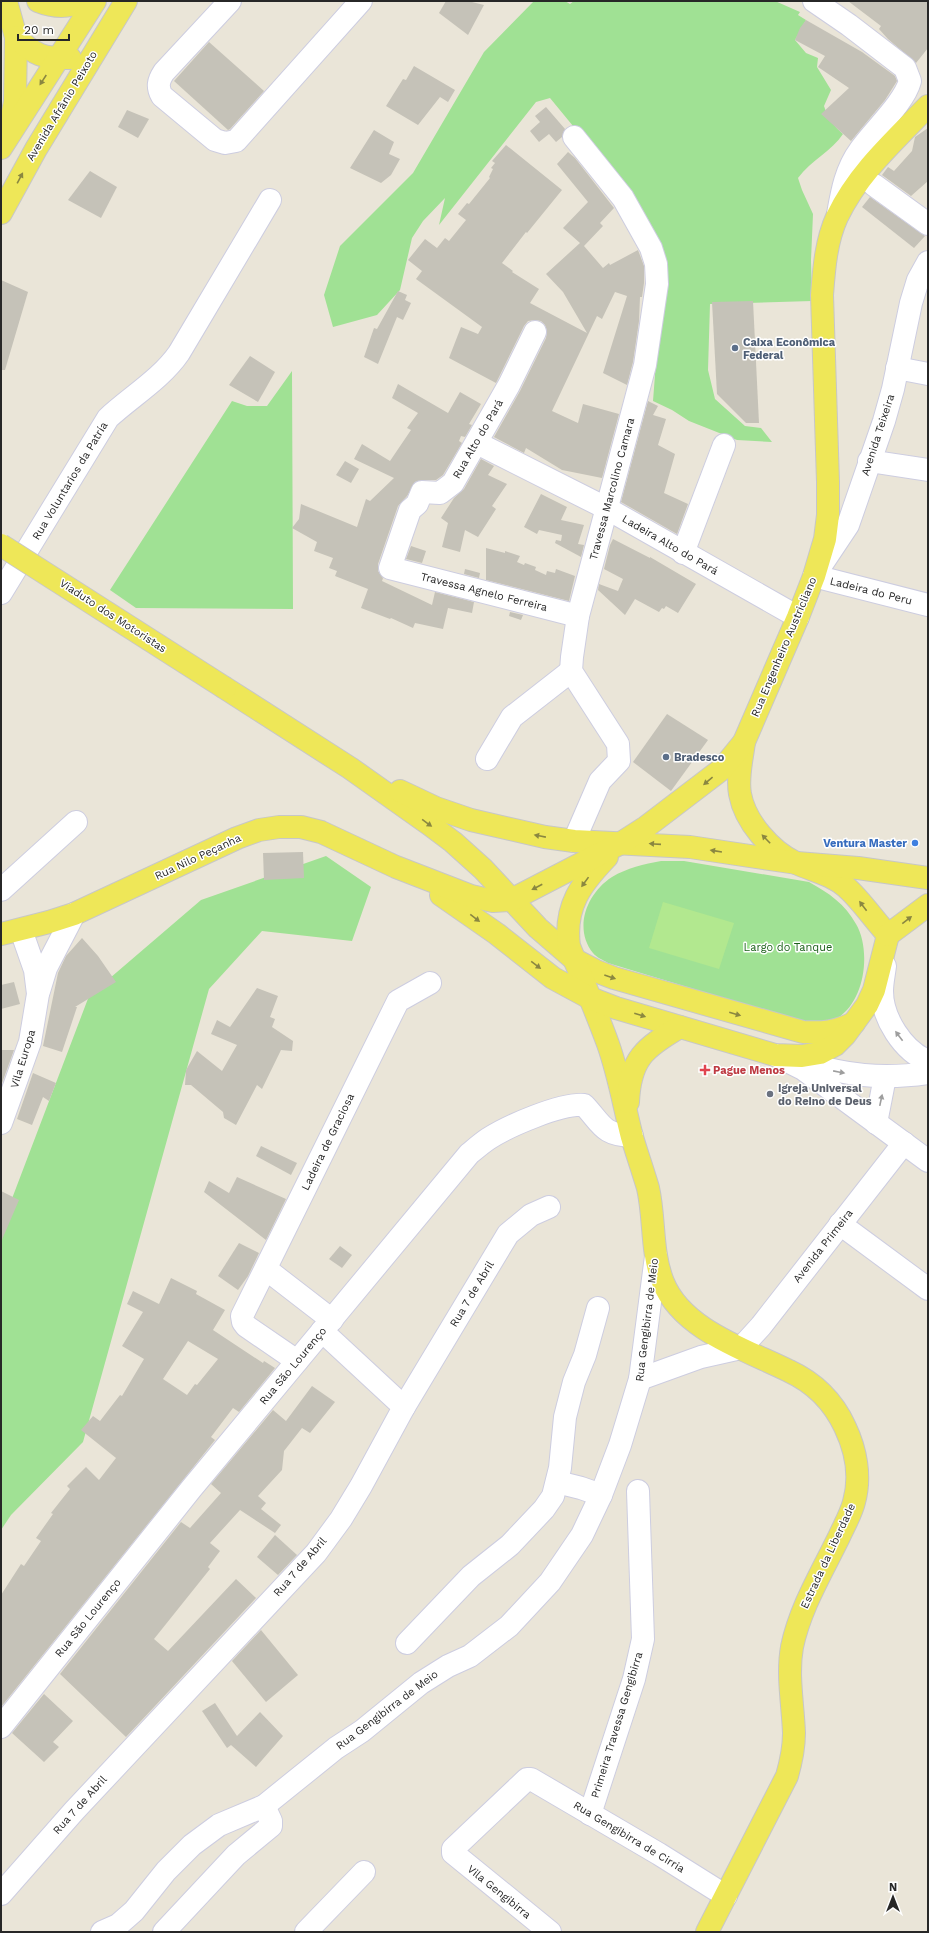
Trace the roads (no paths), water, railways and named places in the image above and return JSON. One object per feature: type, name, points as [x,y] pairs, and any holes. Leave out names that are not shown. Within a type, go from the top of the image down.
[{"type":"main road","points":[[38,1],[51,5],[64,6],[83,1]]},
{"type":"main road","points":[[5,141],[95,1]]},
{"type":"main road","name":"Avenida Afrânio Peixoto","points":[[1,212],[39,142],[126,1]]},
{"type":"main road","points":[[3,2],[16,37],[15,102],[5,141]]},
{"type":"main road","points":[[16,37],[35,54],[57,59],[93,55]]},
{"type":"main road","name":"Rua Engenheiro Austricliano","points":[[621,843],[646,827],[705,784],[722,769],[744,742],[798,617],[814,576],[825,539],[828,515],[822,295],[825,260],[830,239],[837,218],[867,169],[928,106]]},
{"type":"main road","name":"Viaduto dos Motoristas","points":[[1,545],[350,768]]},
{"type":"main road","name":"Rua Engenheiro Austricliano","points":[[744,742],[740,777],[740,792],[743,806],[751,821],[763,836],[778,851],[796,863]]},
{"type":"main road","points":[[350,768],[436,808],[471,820],[538,836],[574,841],[690,847],[796,863],[888,872],[928,878]]},
{"type":"main road","points":[[350,768],[454,842],[483,869],[538,928],[575,960],[596,972],[804,1032],[822,1033],[836,1031],[854,1023]]},
{"type":"main road","name":"Rua Nilo Peçanha","points":[[11,932],[74,914],[237,838],[259,830],[279,827],[301,827],[321,832],[396,866],[471,896],[493,901],[511,900]]},
{"type":"main road","points":[[511,900],[621,843]]},
{"type":"main road","name":"Rua Gengibirra de Meio","points":[[621,843],[589,875],[578,891],[569,917],[567,930],[570,946],[575,960],[608,1044],[648,1188],[656,1256]]},
{"type":"main road","points":[[796,863],[817,870],[845,886],[888,936]]},
{"type":"main road","name":"Rua Nilo Peçanha","points":[[396,866],[469,913],[553,978],[590,998]]},
{"type":"main road","points":[[590,998],[774,1055],[802,1056],[820,1054],[836,1045],[867,1005],[874,990],[888,936],[928,905]]},
{"type":"main road","name":"Rua Gengibirra de Meio","points":[[630,1126],[629,1085],[635,1065],[641,1055],[660,1038],[680,1027]]},
{"type":"main road","points":[[608,1044],[624,1057],[641,1055]]},
{"type":"main road","name":"Estrada da Liberdade","points":[[656,1256],[662,1282],[671,1298],[683,1313],[714,1334],[807,1380],[821,1390],[834,1407],[852,1441],[856,1460],[857,1482],[854,1502],[803,1611],[793,1643],[791,1672],[794,1734],[792,1758],[787,1776],[707,1932]]},
{"type":"street","points":[[230,1],[158,80],[158,85],[162,96],[215,140],[225,144],[236,141],[361,1]]},
{"type":"street","points":[[814,1],[849,25],[905,68],[910,81],[905,94],[859,151],[850,166],[844,182],[837,218]]},
{"type":"street","name":"Travessa Marcolino Camara","points":[[571,671],[578,616],[645,365],[657,284],[656,264],[651,248],[623,198],[574,137]]},
{"type":"street","points":[[874,186],[928,224]]},
{"type":"street","name":"Rua Voluntarios da Patría","points":[[1,593],[108,418],[130,398],[158,377],[179,353],[270,200]]},
{"type":"street","name":"Avenida Teixeira","points":[[814,576],[848,525],[884,421],[893,389],[911,303],[918,280],[928,262]]},
{"type":"street","name":"Rua Alto do Pará","points":[[390,568],[410,510],[417,504],[422,492],[440,493],[453,483],[509,385],[535,332]]},
{"type":"street","points":[[897,368],[928,374]]},
{"type":"street","name":"Ladeira Alto do Pará","points":[[477,443],[606,508],[798,617]]},
{"type":"street","points":[[683,553],[724,445]]},
{"type":"street","points":[[869,461],[928,470]]},
{"type":"street","name":"Travessa Agnelo Ferreira","points":[[390,568],[578,616]]},
{"type":"street","name":"Ladeira do Peru","points":[[814,576],[928,605]]},
{"type":"street","points":[[487,759],[512,717],[571,671],[618,744],[620,752],[619,761],[600,781],[592,796],[574,841]]},
{"type":"street","points":[[1,890],[76,822]]},
{"type":"street","name":"Vila Europa","points":[[1,1123],[30,1042],[38,994],[46,968],[74,914]]},
{"type":"street","name":"Vila Europa","points":[[11,932],[35,970],[38,994]]},
{"type":"street","points":[[774,1055],[831,1070],[862,1076],[885,1077],[920,1065],[893,1027],[885,1008],[882,992],[888,936]]},
{"type":"street","name":"Ladeira de Graciosa","points":[[297,1361],[246,1326],[243,1322],[242,1316],[398,1001],[430,983]]},
{"type":"street","points":[[774,1055],[803,1069],[928,1161]]},
{"type":"street","points":[[876,1123],[885,1077]]},
{"type":"street","name":"Rua São Lourenço","points":[[1,1727],[191,1489],[469,1154],[489,1138],[524,1121],[569,1105],[584,1105],[600,1126],[620,1136],[630,1126]]},
{"type":"street","name":"Avenida Primeira","points":[[741,1348],[761,1326],[904,1143]]},
{"type":"street","name":"Rua 7 de Abril","points":[[1,1894],[74,1811],[316,1553],[341,1519],[361,1486],[404,1407],[508,1234],[531,1215],[549,1208]]},
{"type":"street","points":[[840,1224],[928,1289]]},
{"type":"street","name":"Rua Gengibirra de Meio","points":[[102,1932],[118,1925],[134,1911],[166,1871],[192,1846],[220,1825],[264,1806],[336,1748],[362,1731],[421,1683],[448,1666],[470,1656],[509,1626],[550,1582],[582,1535],[601,1495],[620,1445],[640,1378],[656,1256]]},
{"type":"street","points":[[266,1269],[327,1325],[404,1407]]},
{"type":"street","points":[[407,1644],[471,1576],[510,1545],[544,1509],[553,1496],[557,1482],[565,1417],[574,1382],[598,1308]]},
{"type":"street","points":[[640,1378],[701,1357],[741,1348]]},
{"type":"street","points":[[557,1482],[601,1495]]},
{"type":"street","name":"Primeira Travessa Gengibirra","points":[[590,1814],[634,1679],[644,1639],[638,1491]]},
{"type":"street","name":"Rua Gengibirra de Cirria","points":[[453,1849],[522,1781],[527,1778],[659,1854],[726,1896]]},
{"type":"street","points":[[164,1932],[236,1854],[271,1826],[271,1821],[264,1806]]},
{"type":"street","name":"Vila Gengibirra","points":[[453,1849],[455,1856],[550,1932]]},
{"type":"street","points":[[306,1932],[364,1872]]},
{"type":"place","name":"Caixa Econômica Federal","points":[[735,348]]},
{"type":"place","name":"Bradesco","points":[[666,757]]},
{"type":"place","name":"Ventura Master","points":[[915,843]]},
{"type":"place","name":"Pague Menos","points":[[705,1070]]},
{"type":"place","name":"Igreja Universal do Reino de Deus","points":[[770,1094]]},
{"type":"park label","name":"Largo do Tanque","points":[[788,947]]}]
